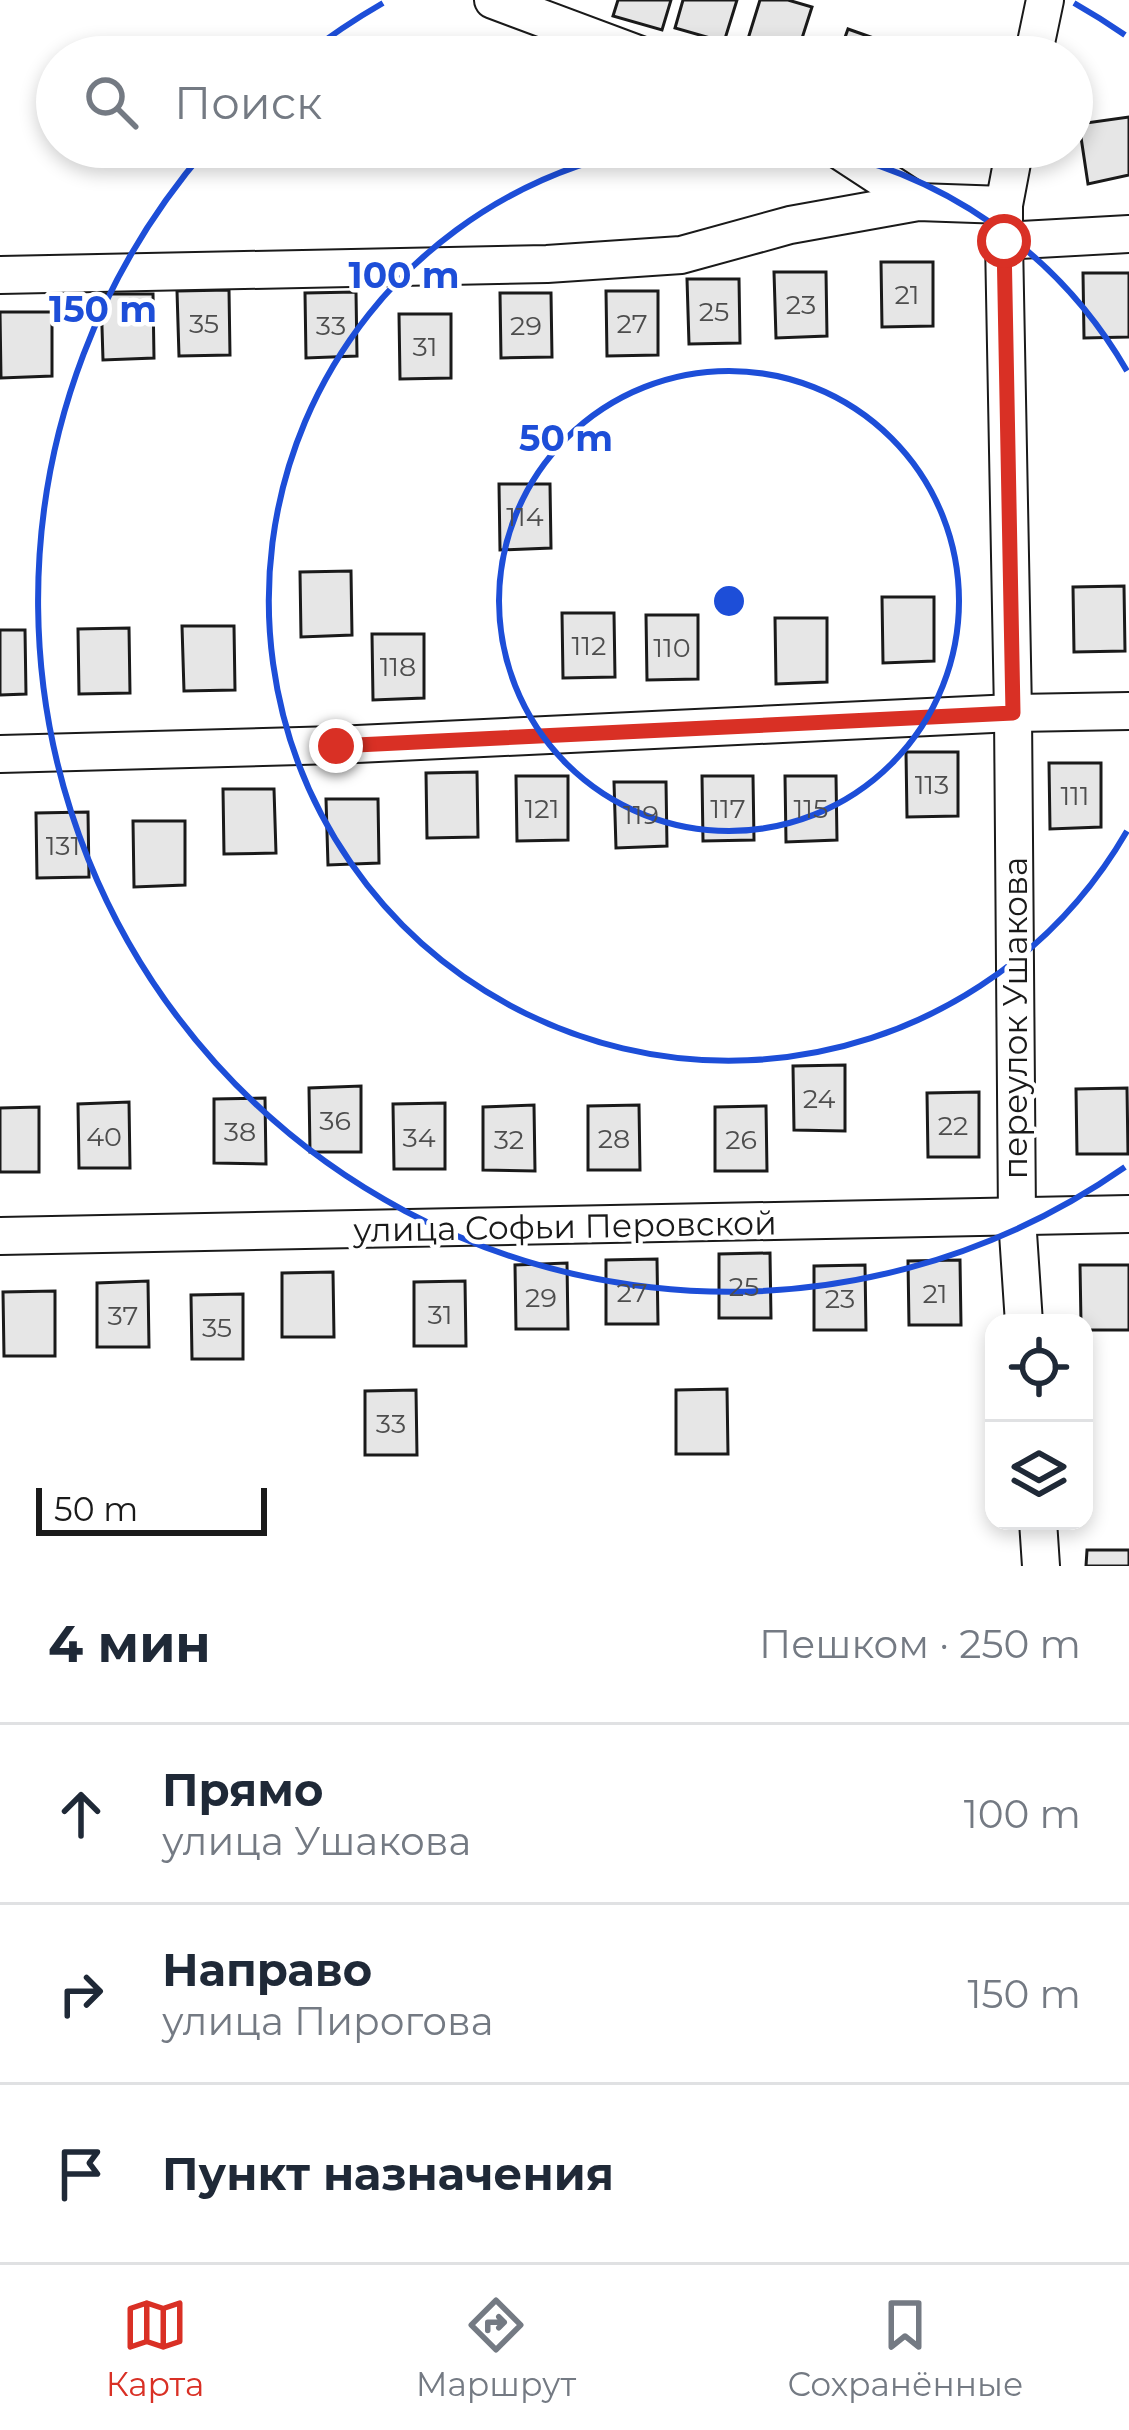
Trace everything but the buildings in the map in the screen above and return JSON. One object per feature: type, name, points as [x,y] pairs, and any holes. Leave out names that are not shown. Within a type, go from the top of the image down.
[{"type":"street","points":[[493,0],[590,36]]},
{"type":"street","points":[[1037,36],[1045,0]]},
{"type":"street","points":[[866,168],[918,202],[1004,223],[1129,234]]},
{"type":"street","name":"переулок Ушакова","points":[[1012,168],[1004,223],[1017,1218],[1023,1314]]},
{"type":"street","points":[[0,275],[547,264],[682,255],[790,225],[918,202]]},
{"type":"street","points":[[0,754],[336,746],[1129,710]]},
{"type":"street","name":"улица Софьи Перовской","points":[[0,1237],[1129,1214]]},
{"type":"street","points":[[1038,1530],[1041,1566]]},
{"type":"route","points":[[336,746],[1013,713],[1004,241]]}]
